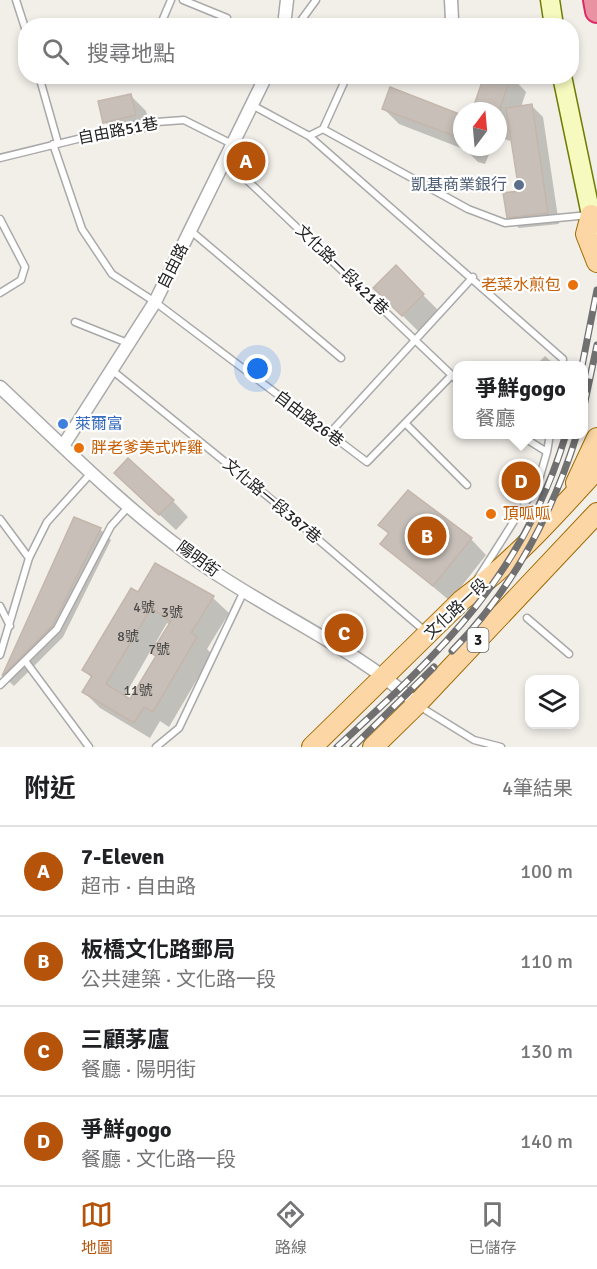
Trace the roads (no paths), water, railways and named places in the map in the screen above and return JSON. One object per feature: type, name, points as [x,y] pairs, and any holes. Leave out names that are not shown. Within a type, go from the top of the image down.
[{"type":"highway","points":[[595,0],[597,11]]},
{"type":"main road","points":[[550,0],[553,18]]},
{"type":"main road","points":[[564,84],[594,222],[586,234],[597,262]]},
{"type":"main road","points":[[569,500],[597,438]]},
{"type":"main road","name":"文化路一段","points":[[312,747],[429,635],[462,600],[484,584],[552,520],[597,469]]},
{"type":"main road","name":"3","points":[[373,747],[590,526],[597,513]]},
{"type":"street","points":[[285,18],[287,0]]},
{"type":"street","points":[[451,0],[452,18]]},
{"type":"street","name":"自由路","points":[[63,446],[155,302],[262,84]]},
{"type":"street","name":"陽明街","points":[[0,387],[129,506],[199,562],[386,677],[417,704]]},
{"type":"lane","points":[[16,0],[22,18]]},
{"type":"lane","points":[[163,18],[171,0]]},
{"type":"lane","points":[[183,0],[227,18]]},
{"type":"lane","points":[[303,18],[316,0]]},
{"type":"lane","name":"自由路26巷","points":[[41,84],[82,229],[112,274],[155,302],[367,462],[452,375]]},
{"type":"lane","points":[[309,136],[323,129],[343,84]]},
{"type":"lane","points":[[252,104],[309,136],[473,277],[564,359],[563,361]]},
{"type":"lane","name":"自由路51巷","points":[[0,158],[143,123],[184,120],[232,144]]},
{"type":"lane","points":[[323,129],[468,209],[505,224],[594,222]]},
{"type":"lane","name":"文化路一段421巷","points":[[225,159],[452,375]]},
{"type":"lane","points":[[0,219],[25,267],[21,280],[0,292]]},
{"type":"lane","points":[[190,231],[341,358]]},
{"type":"lane","points":[[329,434],[473,277]]},
{"type":"lane","points":[[75,322],[130,344]]},
{"type":"lane","name":"文化路一段387巷","points":[[113,371],[272,500],[429,635]]},
{"type":"lane","points":[[405,423],[467,485]]},
{"type":"lane","points":[[525,439],[546,452]]},
{"type":"lane","points":[[462,600],[538,483],[549,439]]},
{"type":"lane","points":[[0,655],[29,558],[46,522],[92,472]]},
{"type":"lane","points":[[0,685],[26,662],[57,629],[111,526],[129,506]]},
{"type":"lane","points":[[0,519],[29,558]]},
{"type":"lane","points":[[156,747],[179,728],[244,590]]},
{"type":"lane","points":[[0,606],[10,626]]},
{"type":"lane","points":[[527,618],[569,654]]},
{"type":"lane","points":[[26,662],[89,747]]},
{"type":"lane","points":[[417,704],[474,740],[501,747]]},
{"type":"railway","points":[[583,361],[597,290]]},
{"type":"railway","points":[[588,387],[597,345]]},
{"type":"railway","points":[[337,747],[445,643],[503,570],[527,529],[548,484],[564,439]]},
{"type":"railway","points":[[452,651],[493,603],[528,550],[555,494],[575,439]]},
{"type":"railway","points":[[353,747],[434,667]]},
{"type":"place","name":"7-Eleven","points":[[246,161]]},
{"type":"place","name":"凱基商業銀行","points":[[519,185]]},
{"type":"place","name":"老菜水煎包","points":[[573,285]]},
{"type":"place","name":"萊爾富","points":[[63,424]]},
{"type":"place","name":"胖老爹美式炸雞","points":[[79,448]]},
{"type":"place","name":"爭鮮gogo","points":[[521,481]]},
{"type":"place","name":"頂呱呱","points":[[491,514]]},
{"type":"place","name":"板橋文化路郵局","points":[[427,536]]},
{"type":"place","name":"三顧茅廬","points":[[344,633]]}]
